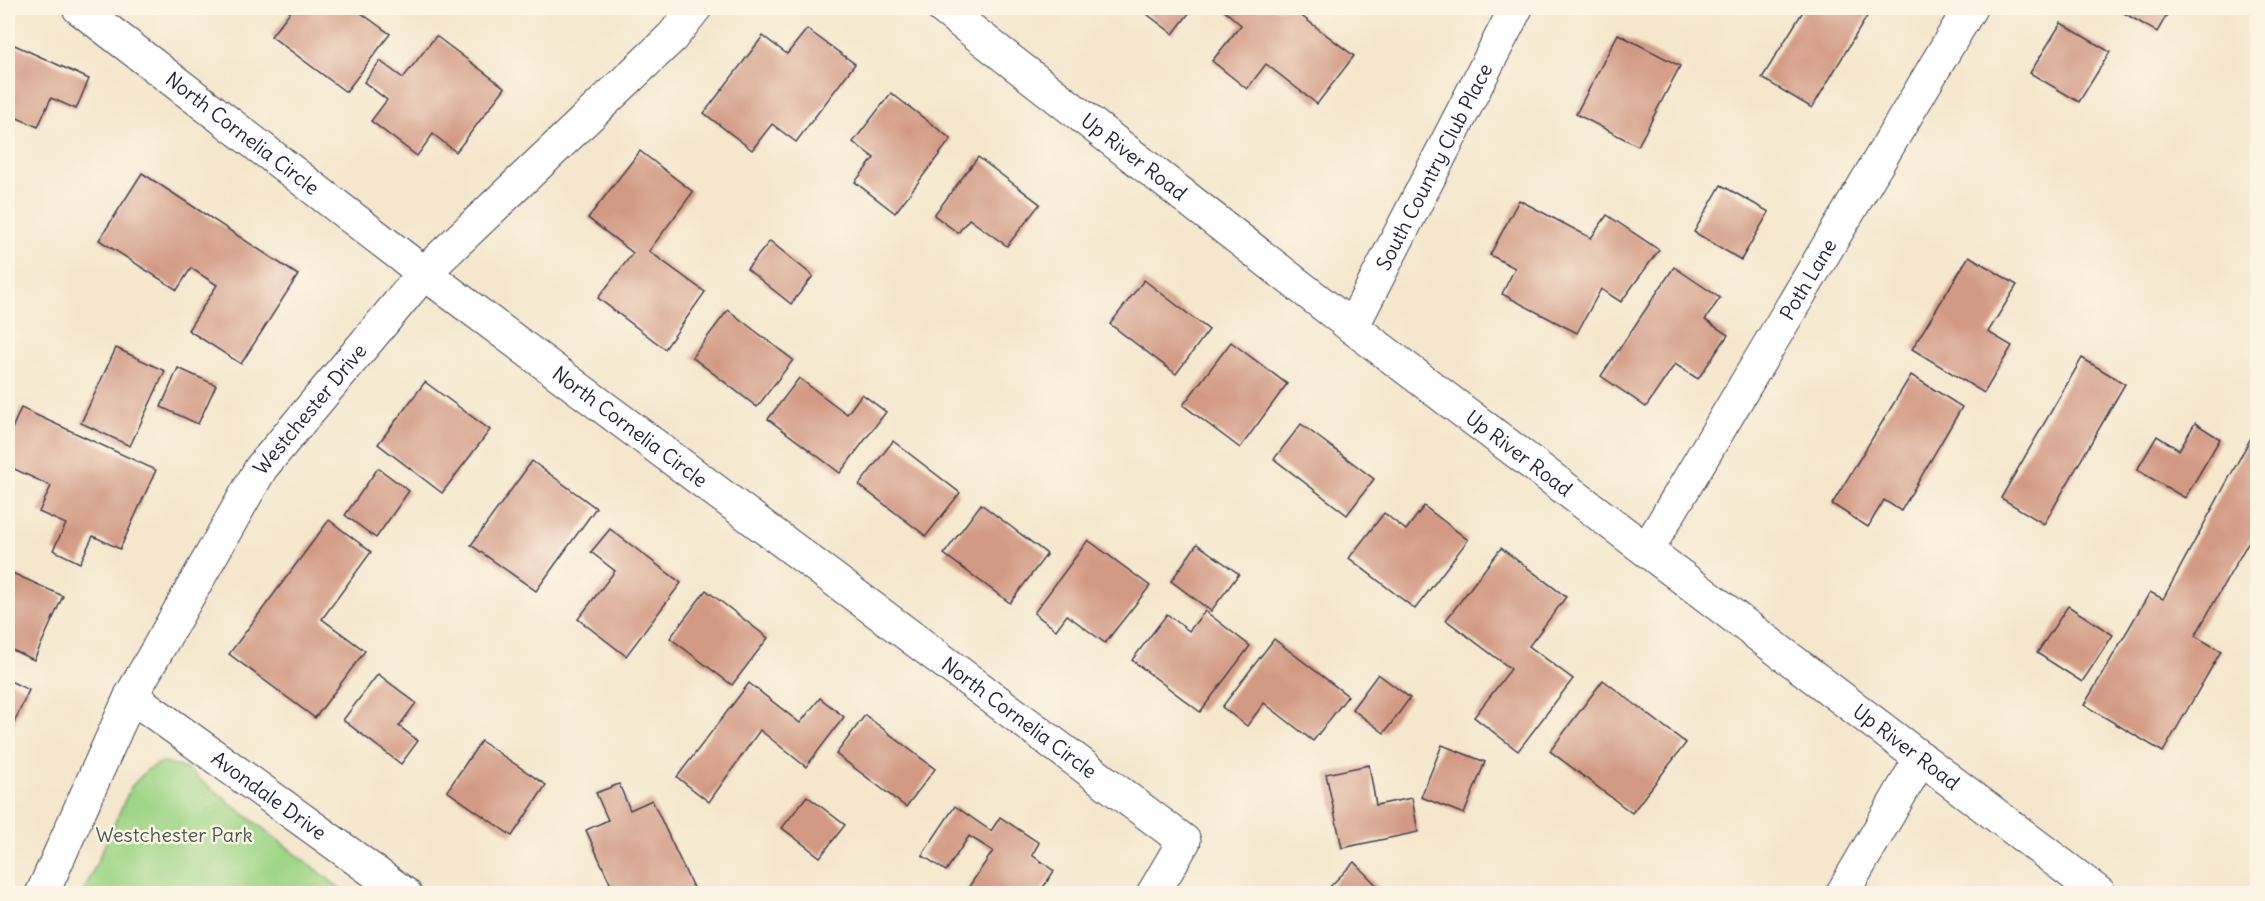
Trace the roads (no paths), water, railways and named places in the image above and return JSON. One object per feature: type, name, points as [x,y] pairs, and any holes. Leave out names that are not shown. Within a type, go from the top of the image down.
[{"type":"street","name":"North Cornelia Circle","points":[[79,8],[424,273],[1184,841],[1153,894]]},
{"type":"street","name":"Westchester Drive","points":[[42,894],[131,696],[261,468],[424,273],[672,37],[695,8]]},
{"type":"street","name":"Up River Road","points":[[943,8],[1352,327],[2100,894]]},
{"type":"street","name":"South Country Club Place","points":[[1352,327],[1516,8]]},
{"type":"street","name":"Poth Lane","points":[[1647,550],[1970,8]]},
{"type":"street","name":"Avondale Drive","points":[[131,696],[405,894]]},
{"type":"street","points":[[1842,894],[1921,758]]},
{"type":"park label","name":"Westchester Park","points":[[174,835]]}]
